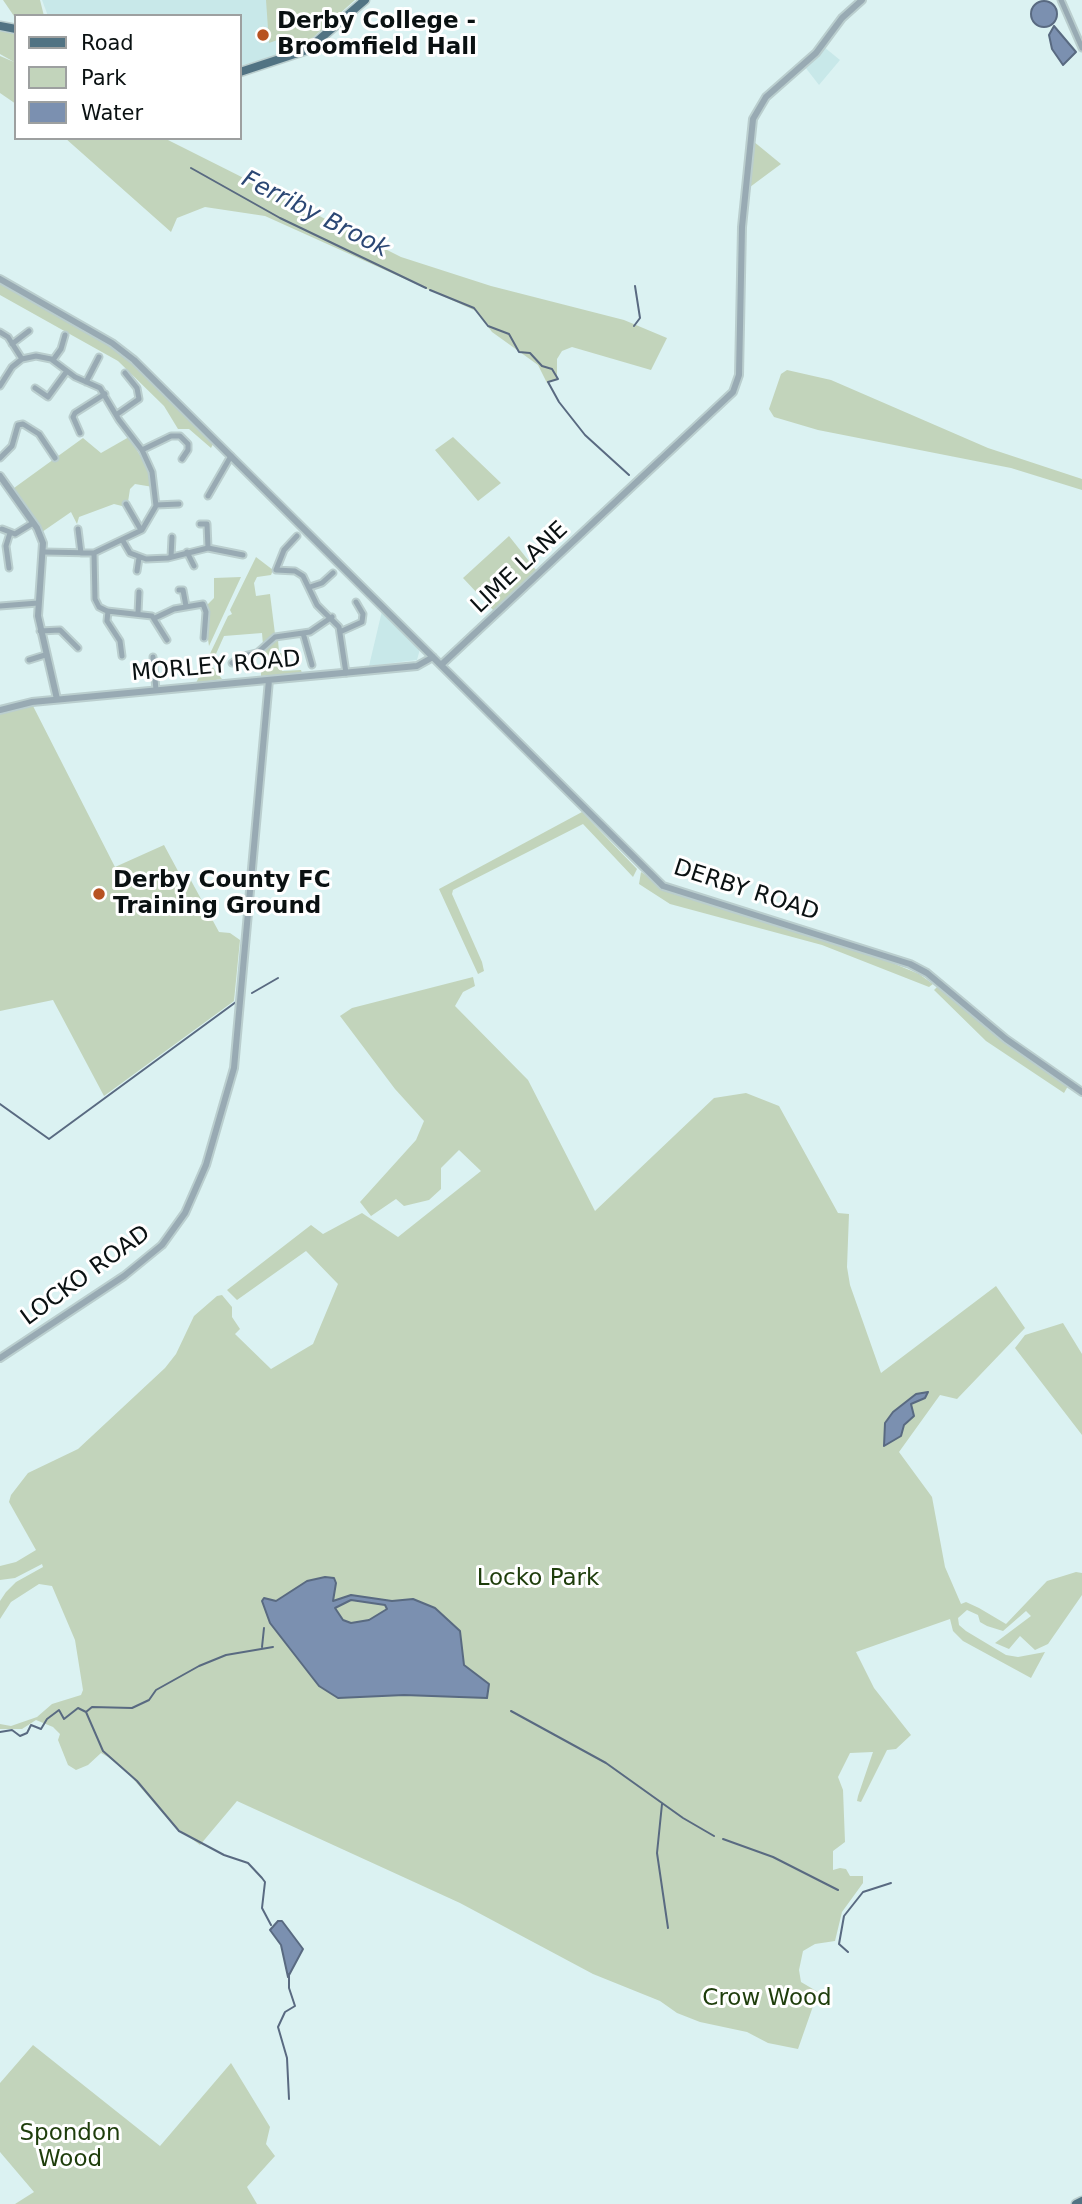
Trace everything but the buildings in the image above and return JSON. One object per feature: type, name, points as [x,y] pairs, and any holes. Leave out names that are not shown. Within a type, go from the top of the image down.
[{"type":"main road","points":[[242,71],[307,50],[365,0]]},
{"type":"main road","points":[[1076,2204],[1082,2201]]},
{"type":"street","name":"LIME LANE","points":[[441,665],[733,392],[739,375],[742,226],[753,118],[766,97],[816,53],[842,18],[862,0]]},
{"type":"street","points":[[1061,0],[1082,48]]},
{"type":"street","points":[[0,279],[120,348],[441,665]]},
{"type":"street","points":[[0,331],[22,359]]},
{"type":"street","points":[[12,344],[29,331]]},
{"type":"street","points":[[53,360],[61,349],[65,335]]},
{"type":"street","points":[[0,386],[12,367],[22,359],[40,356],[53,360],[67,371],[97,386],[142,450],[152,472],[156,505],[149,522],[141,530],[94,553],[44,552]]},
{"type":"street","points":[[86,382],[99,357]]},
{"type":"street","points":[[34,388],[48,397],[67,371]]},
{"type":"street","points":[[116,415],[140,402],[139,394],[125,373]]},
{"type":"street","points":[[80,433],[73,417],[75,413],[104,394]]},
{"type":"street","points":[[0,458],[12,446],[18,425],[23,424],[39,434],[55,458]]},
{"type":"street","points":[[142,450],[171,436],[180,436],[188,444],[188,450],[182,459]]},
{"type":"street","points":[[208,496],[231,456]]},
{"type":"street","points":[[0,476],[41,536],[44,552],[38,603],[40,631],[57,699]]},
{"type":"street","points":[[126,504],[141,530]]},
{"type":"street","points":[[156,505],[179,504]]},
{"type":"street","points":[[2,529],[10,533],[21,533],[33,523]]},
{"type":"street","points":[[200,524],[207,524],[208,548]]},
{"type":"street","points":[[78,529],[81,553]]},
{"type":"street","points":[[9,568],[6,546],[10,533]]},
{"type":"street","points":[[298,536],[290,540],[276,570],[299,573],[310,587],[317,605],[332,617],[342,631],[346,673]]},
{"type":"street","points":[[170,557],[172,537]]},
{"type":"street","points":[[123,541],[128,552],[139,558],[170,557],[208,548],[243,555]]},
{"type":"street","points":[[187,552],[191,566],[194,566]]},
{"type":"street","points":[[94,553],[95,598],[99,607],[108,611],[138,612],[155,618],[198,603],[205,607],[204,638]]},
{"type":"street","points":[[137,571],[139,558]]},
{"type":"street","points":[[310,587],[334,573]]},
{"type":"street","points":[[179,590],[183,590],[186,606]]},
{"type":"street","points":[[138,592],[138,612]]},
{"type":"street","points":[[0,606],[38,603]]},
{"type":"street","points":[[342,631],[362,622],[360,604]]},
{"type":"street","points":[[108,611],[107,621],[124,647],[121,656]]},
{"type":"street","points":[[232,663],[236,655],[257,653],[278,636],[317,629],[332,617]]},
{"type":"street","points":[[155,618],[167,640]]},
{"type":"street","points":[[40,631],[60,630],[78,648]]},
{"type":"street","points":[[303,633],[312,665]]},
{"type":"street","points":[[29,660],[45,655]]},
{"type":"street","points":[[153,657],[156,690]]},
{"type":"street","name":"MORLEY ROAD","points":[[0,710],[20,704],[57,699],[417,666],[433,657]]},
{"type":"street","name":"DERBY ROAD","points":[[441,665],[663,886],[910,964],[927,973],[1006,1039],[1082,1092]]},
{"type":"street","name":"LOCKO ROAD","points":[[0,1358],[124,1276],[162,1245],[185,1213],[206,1165],[234,1068],[269,680]]},
{"type":"shaded area","name":"Derby College - Broomfield Hall","points":[[42,0],[286,0],[286,53],[242,65],[242,14],[47,14]]},
{"type":"shaded area","points":[[824,47],[840,60],[819,85],[805,67]]},
{"type":"shaded area","points":[[382,611],[420,649],[417,660],[369,666]]},
{"type":"green space","points":[[3,0],[40,0],[44,14],[14,16]]},
{"type":"green space","points":[[266,0],[355,0],[309,41],[285,50],[280,39],[269,43]]},
{"type":"green space","points":[[0,30],[14,32],[14,62],[0,54]]},
{"type":"green space","points":[[0,56],[14,62],[14,103],[0,93]]},
{"type":"green space","points":[[67,140],[168,140],[401,257],[491,286],[624,320],[667,338],[651,370],[572,347],[562,351],[557,359],[557,379],[547,383],[538,365],[492,332],[476,311],[265,216],[205,207],[177,218],[171,232]]},
{"type":"green space","points":[[753,141],[781,164],[750,187]]},
{"type":"green space","points":[[0,282],[117,349],[214,442],[211,448],[189,429],[178,429],[164,406],[118,361],[0,295]]},
{"type":"green space","points":[[787,370],[831,380],[988,448],[1082,479],[1082,490],[1011,468],[818,430],[774,417],[769,409],[781,374]]},
{"type":"green space","points":[[129,437],[147,467],[153,487],[135,484],[130,489],[128,502],[122,506],[114,504],[79,517],[77,524],[71,512],[42,532],[14,488],[83,438],[101,453]]},
{"type":"green space","points":[[453,437],[501,483],[478,501],[435,450]]},
{"type":"green space","points":[[509,536],[536,570],[494,611],[463,578]]},
{"type":"green space","points":[[256,557],[273,570],[271,575],[257,577],[254,583],[256,596],[270,594],[275,634],[263,645],[262,633],[224,636],[211,665],[222,679],[196,683],[228,616],[232,614],[230,610]]},
{"type":"green space","points":[[241,577],[209,646],[206,625],[210,618],[207,605],[214,598],[214,578]]},
{"type":"green space","points":[[278,640],[279,652],[284,655],[282,671],[301,670],[302,673],[261,676],[264,664],[260,654]]},
{"type":"green space","name":"Derby County FC Training Ground","points":[[33,706],[115,867],[164,845],[178,871],[188,875],[219,932],[230,933],[240,940],[234,1001],[104,1096],[53,1000],[0,1011],[0,713]]},
{"type":"green space","points":[[582,812],[637,869],[633,877],[583,824],[453,890],[452,894],[482,962],[484,971],[478,974],[439,889]]},
{"type":"green space","points":[[641,872],[674,894],[861,950],[919,974],[933,984],[929,987],[822,945],[670,904],[639,884]]},
{"type":"green space","name":"Locko Park","points":[[473,977],[475,986],[463,992],[455,1006],[528,1080],[595,1211],[714,1098],[746,1093],[779,1106],[838,1213],[849,1214],[847,1267],[850,1285],[881,1373],[996,1286],[1025,1328],[957,1399],[940,1395],[899,1452],[932,1497],[945,1567],[961,1604],[966,1602],[1006,1624],[1047,1581],[1076,1572],[1082,1573],[1082,1595],[1048,1644],[1035,1650],[1020,1636],[1009,1649],[995,1643],[1031,1616],[1026,1611],[1003,1631],[980,1622],[978,1615],[967,1610],[958,1618],[959,1625],[966,1631],[1006,1655],[1018,1657],[1045,1652],[1031,1678],[963,1641],[953,1631],[950,1619],[856,1652],[874,1688],[911,1735],[896,1749],[887,1750],[861,1802],[857,1801],[858,1796],[873,1752],[850,1753],[838,1777],[843,1790],[845,1842],[833,1851],[833,1870],[846,1869],[850,1876],[863,1876],[863,1883],[842,1912],[835,1941],[815,1944],[803,1951],[799,1970],[801,1982],[818,1992],[798,2049],[768,2043],[747,2032],[700,2022],[677,2013],[660,2001],[593,1974],[460,1903],[237,1801],[200,1845],[173,1825],[128,1773],[108,1757],[101,1753],[88,1765],[76,1770],[68,1765],[58,1740],[60,1734],[53,1727],[36,1720],[22,1729],[0,1729],[0,1724],[11,1726],[37,1717],[52,1704],[81,1695],[83,1690],[75,1640],[52,1586],[39,1584],[11,1602],[0,1619],[0,1601],[6,1592],[16,1582],[43,1567],[42,1564],[15,1578],[0,1580],[0,1566],[16,1562],[36,1550],[9,1502],[11,1495],[28,1473],[78,1449],[165,1368],[176,1354],[194,1316],[217,1296],[222,1295],[232,1307],[232,1317],[240,1329],[235,1334],[271,1369],[313,1344],[338,1284],[306,1251],[237,1300],[227,1290],[311,1225],[323,1234],[362,1213],[398,1237],[481,1171],[459,1150],[441,1168],[441,1189],[429,1200],[404,1206],[396,1199],[371,1216],[360,1202],[416,1140],[424,1121],[395,1089],[340,1016],[352,1008]]},
{"type":"green space","points":[[937,987],[1007,1045],[1068,1086],[1064,1093],[986,1041],[934,990]]},
{"type":"green space","points":[[1063,1323],[1082,1354],[1082,1435],[1015,1348],[1025,1335]]},
{"type":"green space","name":"Spondon Wood","points":[[33,2045],[160,2146],[231,2063],[270,2127],[266,2144],[275,2156],[247,2187],[257,2204],[15,2204],[34,2192],[0,2152],[0,2083]]},
{"type":"water","points":[[1044,1],[1053,5],[1057,14],[1053,23],[1044,27],[1035,23],[1031,14],[1035,5]]},
{"type":"water","points":[[1054,26],[1076,52],[1063,65],[1052,49],[1049,35]]},
{"type":"water","points":[[928,1392],[925,1398],[911,1404],[914,1416],[904,1425],[901,1436],[884,1446],[885,1423],[893,1412],[916,1394]]},
{"type":"water","points":[[334,1578],[336,1583],[333,1601],[351,1595],[392,1601],[413,1599],[435,1608],[460,1631],[464,1665],[489,1684],[487,1698],[404,1695],[338,1698],[319,1686],[270,1623],[262,1601],[264,1598],[276,1601],[307,1581]],"holes":[[[351,1600],[385,1605],[387,1609],[369,1620],[351,1623],[343,1620],[335,1608]]]},
{"type":"water","points":[[278,1921],[282,1921],[303,1949],[288,1977],[281,1945],[270,1930]]},
{"type":"waterway","name":"Ferriby Brook","points":[[191,168],[280,218],[426,288]]},
{"type":"waterway","points":[[634,326],[640,318],[635,286]]},
{"type":"waterway","name":"Ferriby Brook","points":[[430,290],[474,308],[488,326],[509,334],[519,352],[530,353],[542,366],[552,369],[558,379],[548,382],[559,402],[585,435],[629,475]]},
{"type":"waterway","points":[[252,993],[278,978]]},
{"type":"waterway","points":[[0,1104],[49,1139],[236,1002]]},
{"type":"waterway","points":[[262,1647],[264,1628]]},
{"type":"waterway","points":[[0,1732],[12,1730],[20,1736],[27,1733],[31,1725],[41,1729],[47,1719],[59,1710],[64,1719],[78,1708],[86,1712],[92,1707],[132,1708],[149,1700],[156,1690],[199,1666],[226,1655],[273,1647]]},
{"type":"waterway","points":[[511,1711],[606,1763],[683,1818],[714,1836]]},
{"type":"waterway","points":[[86,1712],[103,1751],[137,1781],[179,1831],[224,1855],[248,1863],[262,1878],[265,1882],[262,1908],[271,1925]]},
{"type":"waterway","points":[[662,1804],[657,1853],[668,1928]]},
{"type":"waterway","points":[[723,1839],[773,1857],[838,1890]]},
{"type":"waterway","points":[[848,1952],[839,1944],[844,1916],[863,1892],[891,1883]]},
{"type":"waterway","points":[[289,1974],[289,1988],[295,2006],[285,2012],[278,2027],[287,2058],[289,2099]]},
{"type":"place","name":"Derby College - Broomfield Hall","points":[[263,35]]},
{"type":"place","name":"Derby County FC Training Ground","points":[[99,894]]},
{"type":"park label","name":"Crow Wood","points":[[767,1999]]}]
